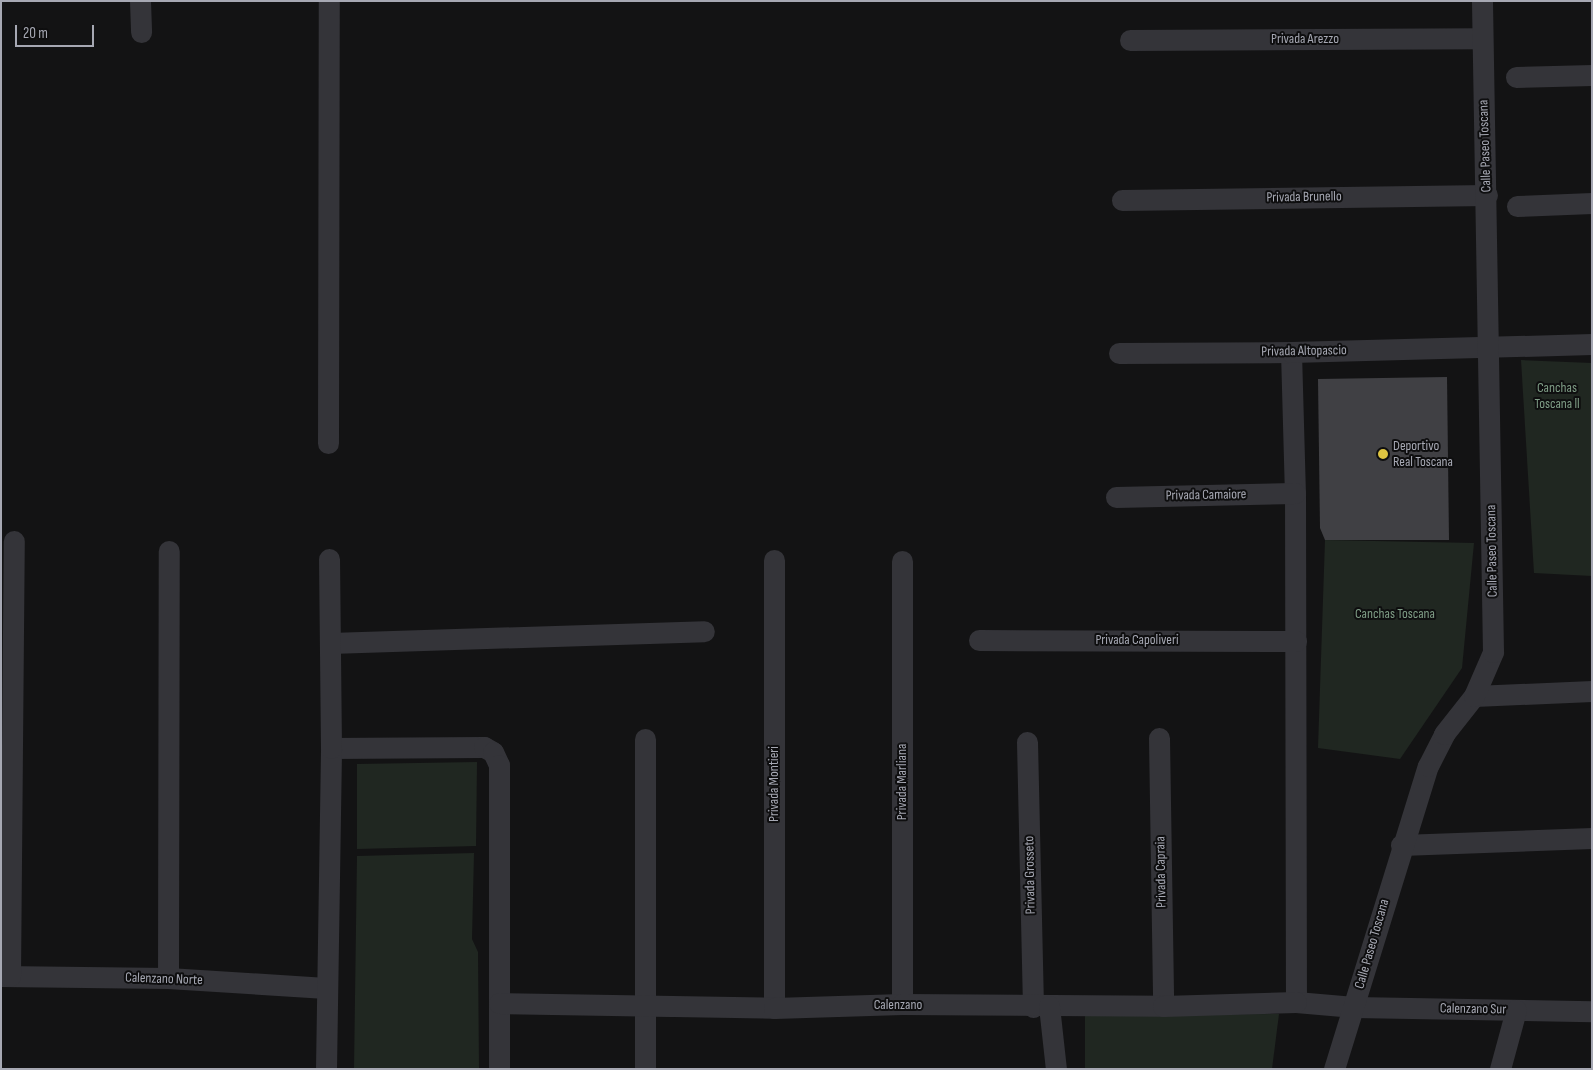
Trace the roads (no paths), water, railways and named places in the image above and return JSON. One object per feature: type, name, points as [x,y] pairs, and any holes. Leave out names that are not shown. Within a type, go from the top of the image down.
[{"type":"street","points":[[140,1],[140,32]]},
{"type":"street","points":[[328,443],[329,1]]},
{"type":"street","name":"Calle Paseo Toscana","points":[[1334,1069],[1401,845],[1428,766],[1444,734],[1474,696],[1493,652],[1487,195],[1481,38],[1482,1]]},
{"type":"street","name":"Privada Arezzo","points":[[1130,40],[1481,38]]},
{"type":"street","points":[[1516,77],[1592,75]]},
{"type":"street","name":"Privada Brunello","points":[[1122,200],[1487,195]]},
{"type":"street","points":[[1517,206],[1592,203]]},
{"type":"street","name":"Privada Altopascio","points":[[1119,353],[1291,352],[1489,345],[1592,344]]},
{"type":"street","points":[[1291,352],[1295,493],[1296,1002]]},
{"type":"street","name":"Privada Camaiore","points":[[1116,497],[1295,493]]},
{"type":"street","points":[[6,976],[14,541]]},
{"type":"street","points":[[168,978],[169,551]]},
{"type":"street","points":[[326,1069],[331,748],[329,559]]},
{"type":"street","name":"Privada Montieri","points":[[774,560],[774,1008]]},
{"type":"street","name":"Privada Marliana","points":[[902,561],[902,1004]]},
{"type":"street","points":[[330,643],[704,631]]},
{"type":"street","name":"Privada Capoliveri","points":[[979,640],[1296,640]]},
{"type":"street","points":[[1474,696],[1592,691]]},
{"type":"street","name":"Privada Capraia","points":[[1159,738],[1163,1006]]},
{"type":"street","points":[[645,739],[644,1004],[646,1069]]},
{"type":"street","name":"Privada Grosseto","points":[[1027,742],[1041,1006],[1056,1069]]},
{"type":"street","points":[[331,748],[484,747],[493,752],[499,765],[499,1069]]},
{"type":"street","points":[[1401,845],[1592,838]]},
{"type":"street","name":"Calenzano Norte","points":[[6,976],[168,978],[326,988]]},
{"type":"street","name":"Calenzano","points":[[499,1003],[644,1004],[774,1008],[902,1004],[1163,1006],[1296,1002]]},
{"type":"street","name":"Calenzano Sur","points":[[1296,1002],[1354,1007],[1592,1012]]},
{"type":"street","points":[[1500,1069],[1516,1010]]},
{"type":"place","name":"Deportivo Real Toscana","points":[[1383,454]]},
{"type":"park label","name":"Canchas Toscana ll","points":[[1557,396]]},
{"type":"park label","name":"Canchas Toscana","points":[[1395,614]]}]
